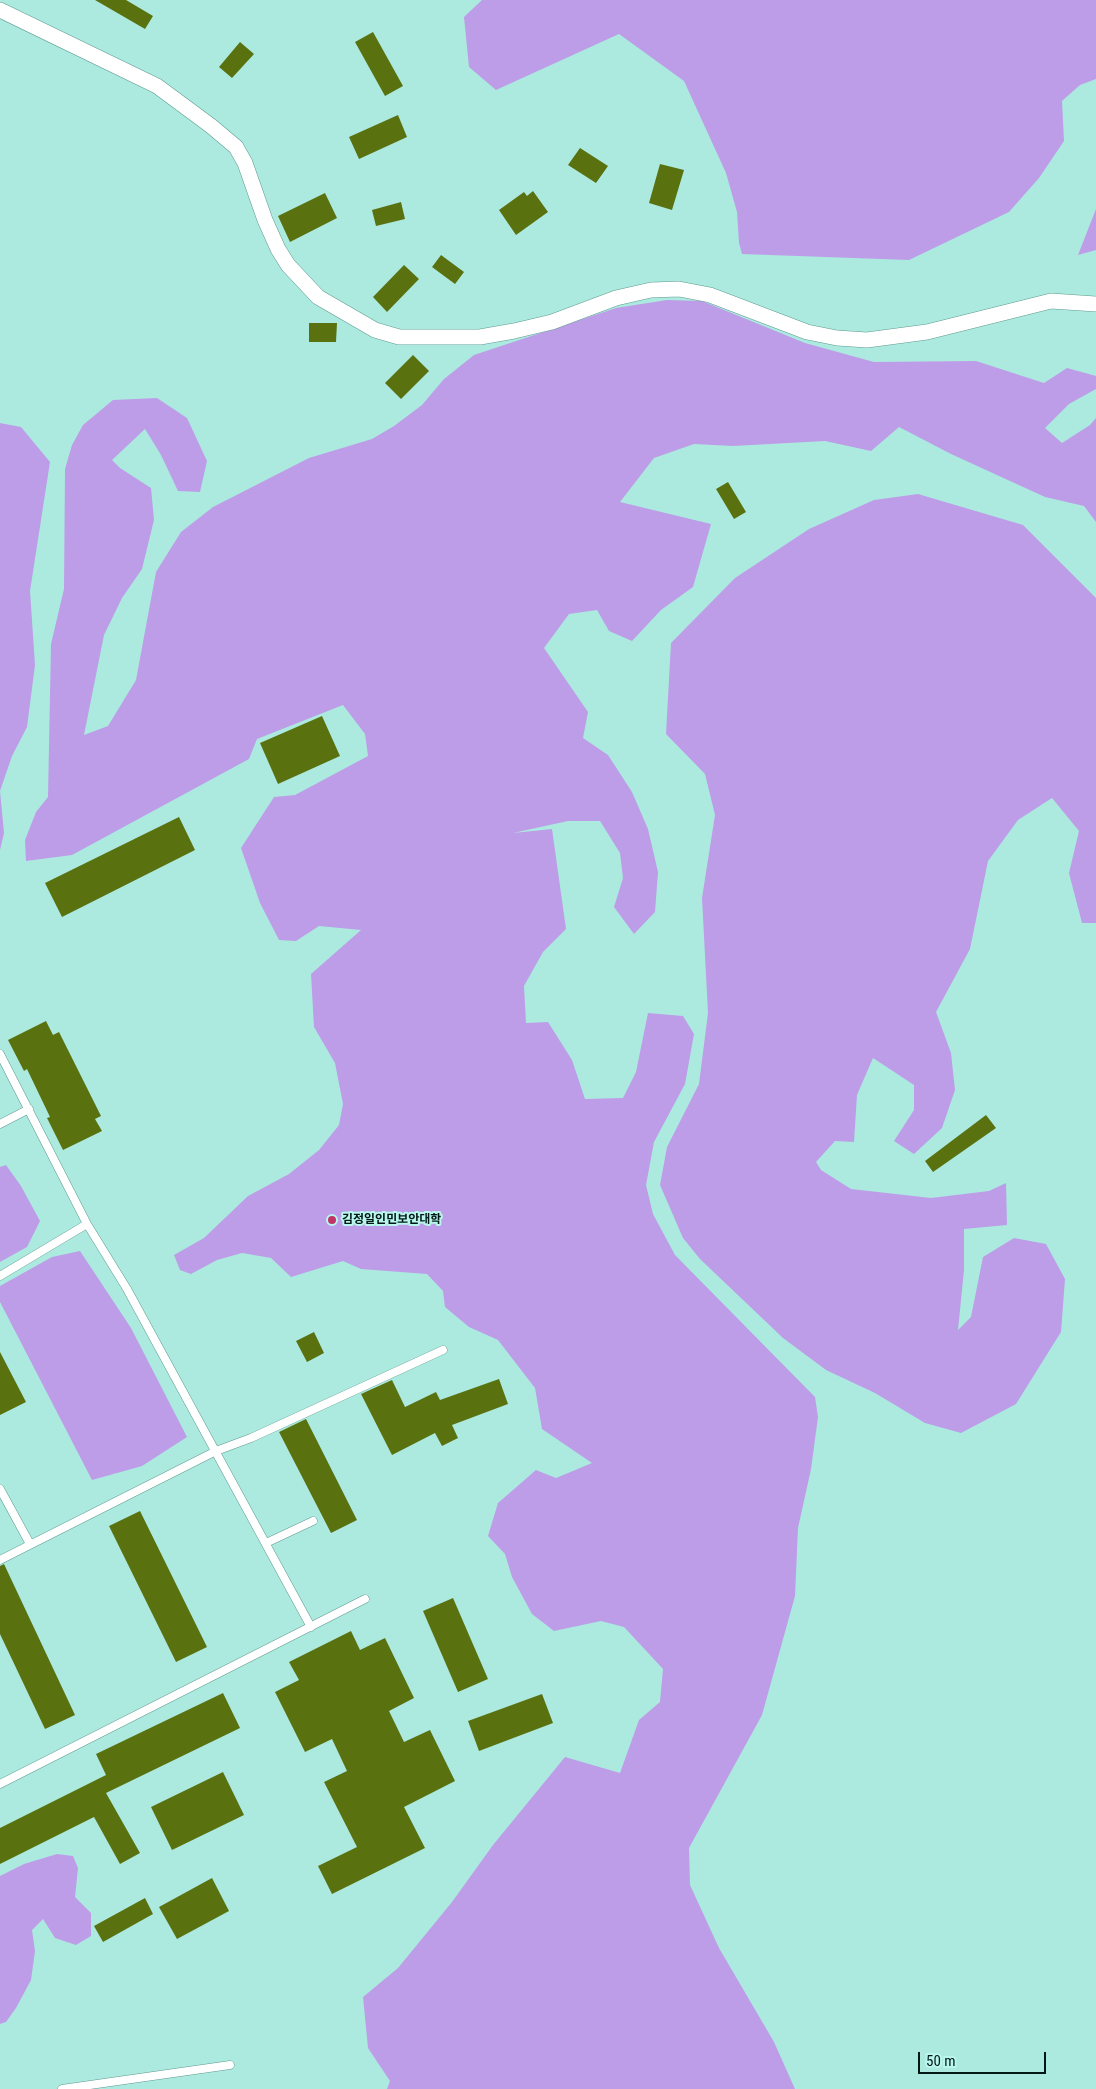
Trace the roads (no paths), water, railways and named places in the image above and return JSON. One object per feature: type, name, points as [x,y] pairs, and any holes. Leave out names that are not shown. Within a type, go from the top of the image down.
[{"type":"street","points":[[0,10],[157,86],[211,126],[236,147],[245,163],[265,220],[288,265],[318,296],[376,330],[399,337],[480,337],[514,331],[552,322],[616,298],[651,290],[680,289],[710,295],[808,332],[837,338],[867,340],[927,332],[1051,301],[1096,304]]},
{"type":"lane","points":[[0,1054],[87,1224],[127,1289],[311,1627]]},
{"type":"lane","points":[[0,1124],[29,1109]]},
{"type":"lane","points":[[0,1276],[87,1224]]},
{"type":"lane","points":[[0,1560],[216,1450],[251,1438],[443,1350]]},
{"type":"lane","points":[[0,1489],[30,1544]]},
{"type":"lane","points":[[266,1544],[313,1521]]},
{"type":"lane","points":[[0,1784],[365,1599]]},
{"type":"lane","points":[[62,2089],[230,2065]]},
{"type":"place","name":"김정일인민보안대학","points":[[332,1220]]}]
